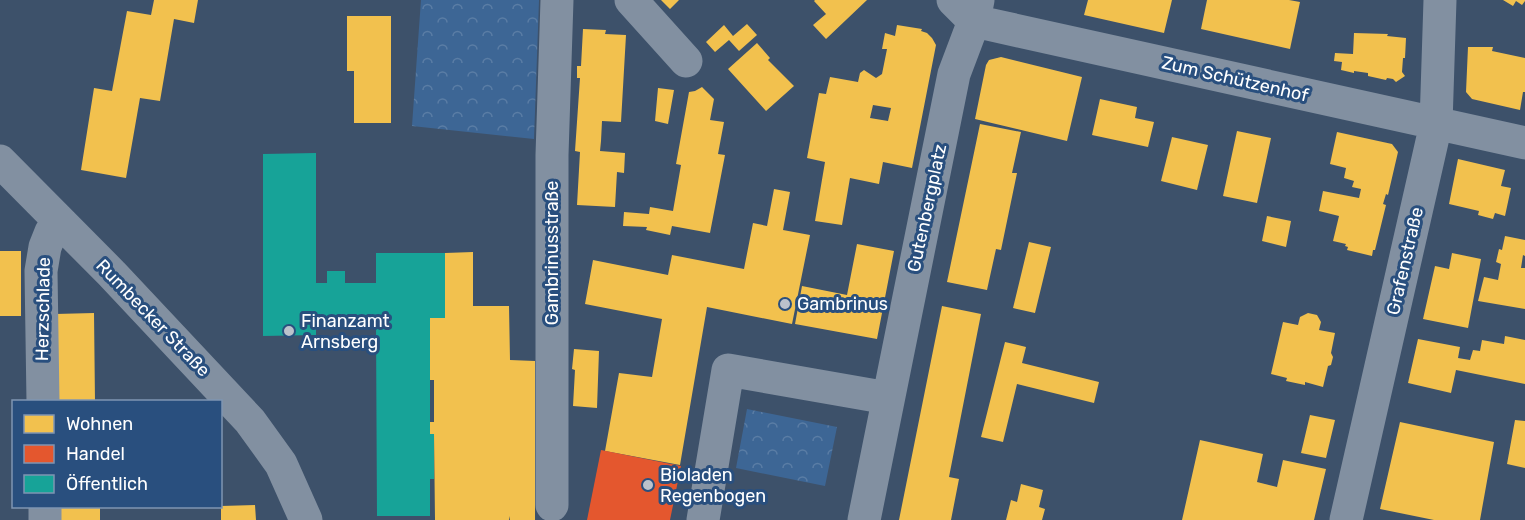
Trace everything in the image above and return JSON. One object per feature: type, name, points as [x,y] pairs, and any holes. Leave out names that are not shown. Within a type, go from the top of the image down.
[{"type":"street","name":"Gambrinusstraße","points":[[552,506],[552,155],[557,0]]},
{"type":"street","points":[[631,0],[686,61]]},
{"type":"street","name":"Grafenstraße","points":[[1346,520],[1436,124],[1440,0]]},
{"type":"street","name":"Zum Schützenhof","points":[[969,7],[1436,124],[1525,143]]},
{"type":"street","name":"Gutenbergplatz","points":[[864,520],[969,7]]},
{"type":"street","name":"Rumbecker Straße","points":[[0,161],[120,283],[250,421],[281,464],[306,520]]},
{"type":"street","name":"Herzschlade","points":[[43,400],[41,272],[45,247],[51,232],[59,221]]},
{"type":"street","points":[[703,520],[728,370],[888,398]]},
{"type":"green space","points":[[421,0],[539,0],[534,139],[412,126]]},
{"type":"green space","points":[[747,409],[837,427],[825,486],[736,468]]},
{"type":"building: Wohnen","points":[[154,0],[198,0],[194,23],[174,19],[160,101],[140,98],[126,178],[81,170],[94,88],[112,91],[127,11],[151,15]]},
{"type":"building: Wohnen","points":[[661,0],[679,0],[670,9]]},
{"type":"building: Wohnen","points":[[815,0],[867,0],[826,39],[813,25],[826,14]]},
{"type":"building: Wohnen","points":[[1088,0],[1172,0],[1164,33],[1084,15]]},
{"type":"building: Wohnen","points":[[1207,0],[1300,2],[1290,49],[1201,29]]},
{"type":"building: Wohnen","points":[[1503,0],[1525,1],[1522,5],[1516,1],[1513,6]]},
{"type":"building: Wohnen","points":[[347,16],[391,16],[391,123],[354,123],[354,71],[347,71]]},
{"type":"building: Wohnen","points":[[747,24],[757,35],[739,51],[729,40],[715,52],[706,42],[724,25],[733,36]]},
{"type":"building: Wohnen","points":[[897,25],[922,29],[921,31],[927,33],[936,45],[912,168],[883,162],[879,184],[850,178],[842,225],[815,221],[825,162],[807,158],[819,93],[826,94],[830,77],[858,82],[860,73],[864,70],[876,78],[882,74],[887,49],[882,49],[885,33],[895,36]],"holes":[[[873,105],[891,108],[888,121],[870,118]]]},
{"type":"building: Wohnen","points":[[583,29],[606,30],[605,34],[626,35],[621,122],[602,121],[600,151],[625,153],[624,173],[617,172],[615,207],[577,205],[580,152],[575,151],[580,78],[577,78],[577,66],[581,66]]},
{"type":"building: Wohnen","points":[[1354,33],[1388,34],[1387,36],[1406,38],[1402,72],[1405,76],[1396,82],[1393,79],[1387,78],[1386,80],[1368,76],[1368,73],[1341,70],[1342,62],[1334,61],[1335,53],[1353,54]]},
{"type":"building: Wohnen","points":[[757,43],[770,58],[768,60],[794,86],[766,111],[728,69]]},
{"type":"building: Wohnen","points":[[1468,47],[1493,47],[1492,51],[1525,58],[1525,92],[1523,92],[1520,110],[1472,99],[1466,92]]},
{"type":"building: Wohnen","points":[[1001,57],[1082,77],[1067,141],[975,119],[986,65],[989,60]]},
{"type":"building: Wohnen","points":[[702,87],[714,99],[710,120],[724,122],[718,154],[725,155],[710,233],[672,226],[670,235],[646,230],[647,227],[623,226],[624,212],[649,214],[650,207],[673,211],[681,165],[676,164],[689,92]]},
{"type":"building: Wohnen","points":[[658,88],[674,90],[668,124],[655,121]]},
{"type":"building: Wohnen","points":[[1100,99],[1137,107],[1135,118],[1154,122],[1148,147],[1092,135]]},
{"type":"building: Wohnen","points":[[980,124],[1021,132],[1012,173],[1017,173],[1001,250],[996,249],[987,290],[947,282]]},
{"type":"building: Wohnen","points":[[1237,131],[1271,138],[1257,203],[1223,196]]},
{"type":"building: Wohnen","points":[[1337,132],[1392,144],[1398,152],[1388,195],[1386,194],[1383,204],[1386,205],[1372,256],[1347,250],[1346,244],[1333,241],[1339,216],[1319,211],[1323,191],[1359,198],[1361,189],[1352,187],[1354,181],[1344,178],[1346,168],[1330,164]]},
{"type":"building: Wohnen","points":[[1172,137],[1208,145],[1197,190],[1161,181]]},
{"type":"building: Wohnen","points":[[1458,159],[1505,170],[1501,186],[1511,188],[1505,216],[1495,213],[1493,219],[1478,215],[1479,211],[1449,204]]},
{"type":"building: Wohnen","points":[[774,189],[790,192],[783,230],[810,235],[792,324],[707,307],[680,465],[605,451],[619,373],[652,377],[662,319],[585,304],[593,260],[668,275],[672,255],[744,269],[753,223],[767,226]]},
{"type":"building: Wohnen","points":[[1267,216],[1291,221],[1286,247],[1262,241]]},
{"type":"building: Wohnen","points":[[1505,236],[1525,240],[1525,256],[1523,255],[1521,268],[1525,268],[1525,309],[1478,301],[1484,277],[1498,280],[1501,264],[1496,262]]},
{"type":"building: Wohnen","points":[[1029,242],[1051,247],[1035,313],[1013,308]]},
{"type":"building: Wohnen","points":[[857,244],[894,251],[877,339],[795,324],[802,286],[847,295]]},
{"type":"building: Wohnen","points":[[0,251],[21,251],[21,316],[0,316]]},
{"type":"building: Wohnen","points":[[473,252],[473,306],[509,306],[510,360],[535,361],[535,520],[510,520],[509,516],[509,520],[435,520],[434,434],[430,434],[430,422],[434,422],[434,380],[430,380],[430,318],[445,318],[445,253]]},
{"type":"building: Wohnen","points":[[1452,253],[1481,259],[1468,328],[1423,319],[1435,266],[1449,269]]},
{"type":"building: Wohnen","points":[[942,306],[981,314],[949,477],[959,479],[951,520],[899,520]]},
{"type":"building: Wohnen","points":[[94,313],[95,400],[56,400],[55,314]]},
{"type":"building: Wohnen","points":[[1308,313],[1317,315],[1321,322],[1319,330],[1335,333],[1331,353],[1333,357],[1331,365],[1328,366],[1323,387],[1305,382],[1305,385],[1286,381],[1287,378],[1271,374],[1283,322],[1298,325],[1300,317]]},
{"type":"building: Wohnen","points":[[1505,336],[1525,340],[1525,384],[1456,370],[1451,393],[1408,383],[1418,339],[1460,347],[1458,358],[1470,360],[1473,350],[1480,351],[1482,340],[1504,344]]},
{"type":"building: Wohnen","points":[[1005,342],[1026,347],[1022,363],[1099,382],[1094,403],[1017,384],[1003,442],[981,437]]},
{"type":"building: Wohnen","points":[[574,349],[599,351],[597,408],[573,406]]},
{"type":"building: Wohnen","points":[[1310,415],[1335,420],[1326,458],[1301,453]]},
{"type":"building: Wohnen","points":[[1515,420],[1525,421],[1525,468],[1507,464]]},
{"type":"building: Wohnen","points":[[1400,422],[1494,442],[1480,520],[1434,520],[1380,509]]},
{"type":"building: Wohnen","points":[[1200,440],[1263,454],[1257,482],[1277,487],[1283,460],[1326,469],[1314,520],[1182,520]]},
{"type":"building: Wohnen","points":[[1021,484],[1043,490],[1039,507],[1045,509],[1042,520],[1006,520],[1011,500],[1017,502]]},
{"type":"building: Wohnen","points":[[255,505],[256,520],[221,520],[222,506]]},
{"type":"building: Wohnen","points":[[58,508],[100,508],[100,520],[58,520]]},
{"type":"building: Handel","points":[[601,450],[681,466],[670,520],[587,520]]},
{"type":"building: Öffentlich","name":"Finanzamt Arnsberg","points":[[316,153],[316,283],[327,283],[327,271],[345,271],[345,283],[376,283],[376,253],[445,253],[445,318],[430,318],[430,434],[434,434],[434,479],[430,479],[430,516],[377,516],[376,325],[316,326],[316,335],[263,336],[263,154]]},
{"type":"place","name":"Gambrinus","points":[[785,304]]},
{"type":"place","name":"Finanzamt Arnsberg","points":[[289,331]]},
{"type":"place","name":"Bioladen Regenbogen","points":[[648,485]]}]
